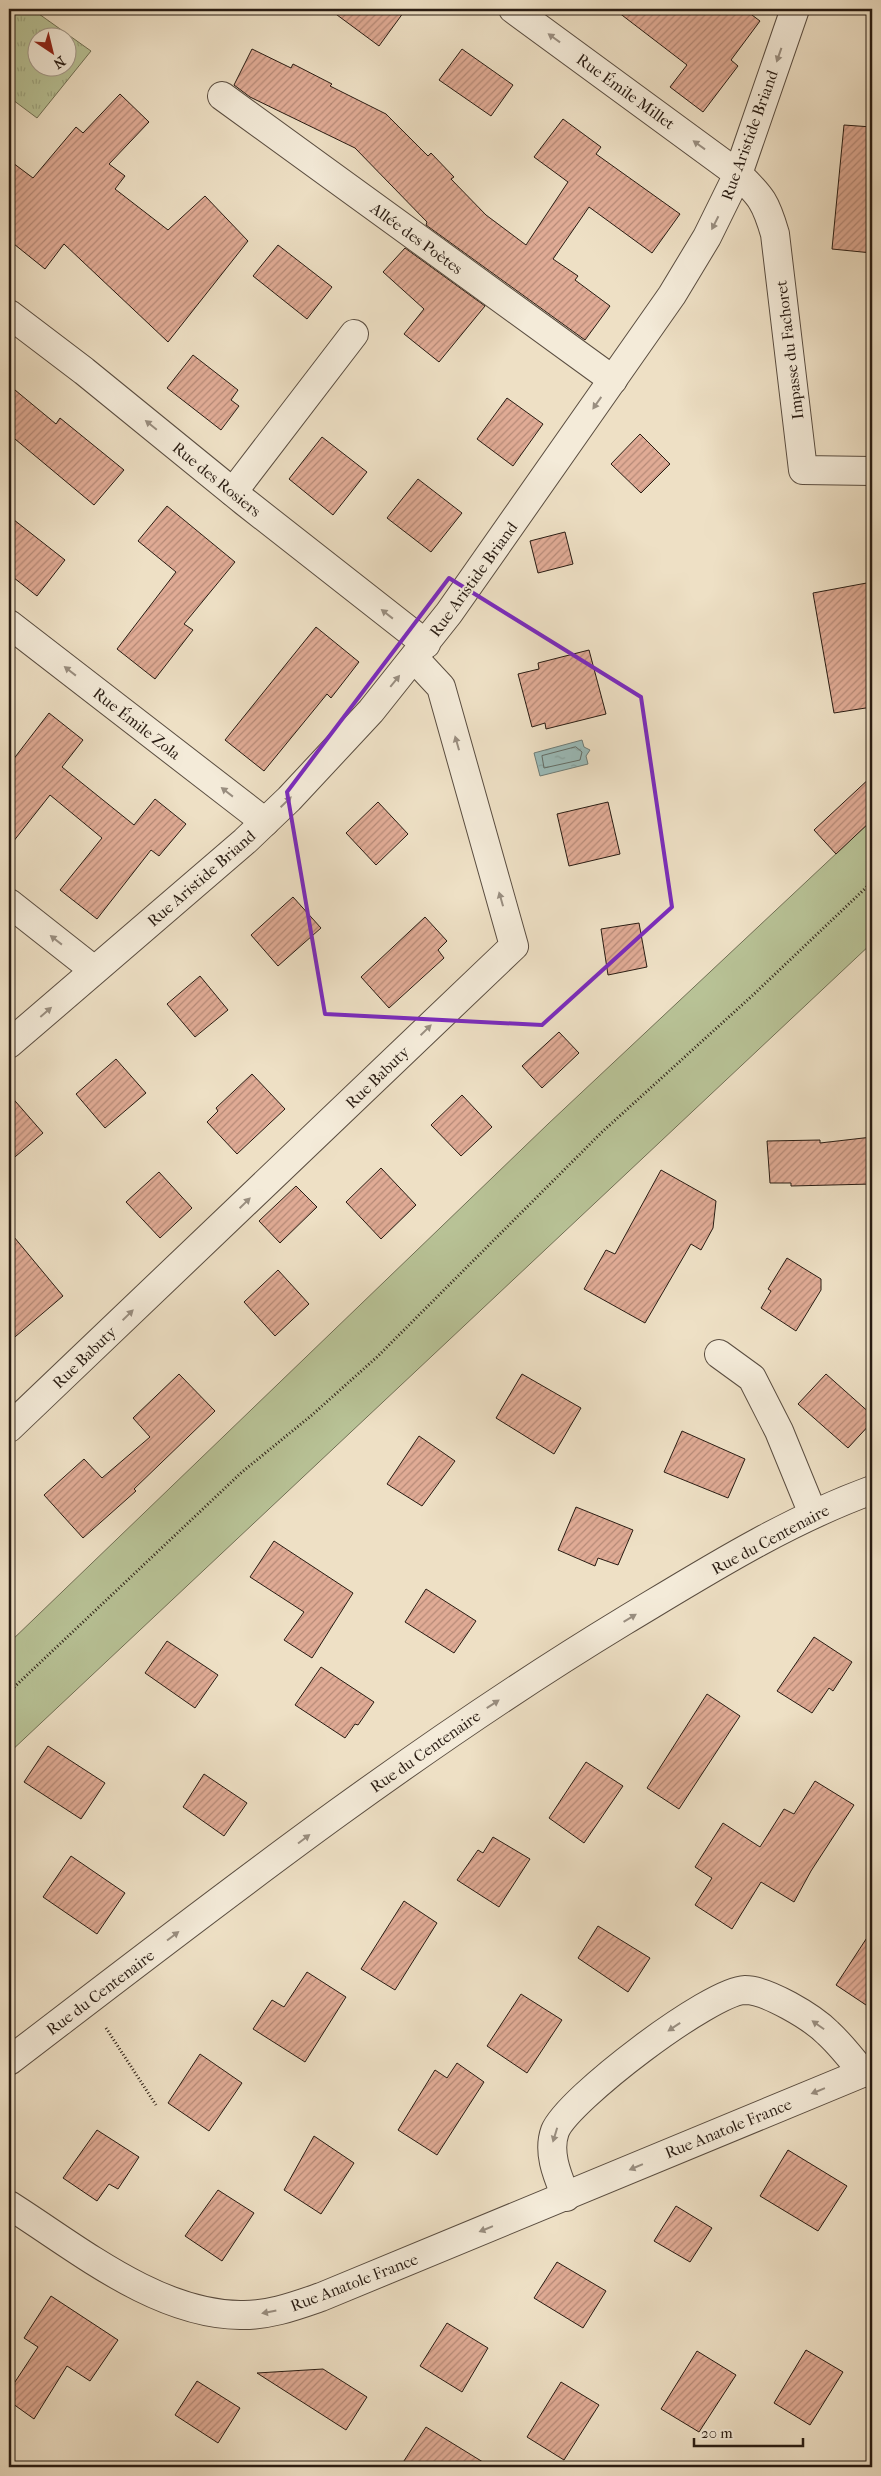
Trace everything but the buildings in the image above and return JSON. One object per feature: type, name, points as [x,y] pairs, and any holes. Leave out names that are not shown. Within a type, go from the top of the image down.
[{"type":"street","name":"Rue Émile Millet","points":[[513,9],[738,174]]},
{"type":"street","name":"Rue Aristide Briand","points":[[9,1044],[265,822],[352,732],[420,651],[613,380],[689,269],[738,174],[795,9]]},
{"type":"street","name":"Allée des Poètes","points":[[222,96],[613,380]]},
{"type":"street","name":"Impasse du Fachoret","points":[[738,174],[756,191],[767,207],[775,234],[803,470],[872,471]]},
{"type":"street","name":"Rue des Rosiers","points":[[9,314],[84,371],[233,492],[420,651]]},
{"type":"street","points":[[233,492],[354,334]]},
{"type":"street","name":"Rue Émile Zola","points":[[9,624],[265,822]]},
{"type":"street","name":"Rue Babuty","points":[[11,1421],[514,946],[441,687],[420,651]]},
{"type":"street","points":[[9,903],[94,970]]},
{"type":"street","points":[[719,1354],[752,1378],[779,1431],[813,1514]]},
{"type":"street","name":"Rue du Centenaire","points":[[9,2061],[335,1815],[472,1718],[658,1600],[768,1537],[813,1514],[872,1490]]},
{"type":"street","name":"Rue Anatole France","points":[[9,2205],[156,2296],[198,2310],[240,2315],[286,2309],[321,2297],[566,2197],[700,2139],[868,2071],[827,2032],[760,1992],[744,1990],[720,1998],[669,2030],[610,2074],[584,2095],[566,2115],[555,2133],[553,2142],[556,2172],[566,2197]]},
{"type":"path","points":[[9,1692],[242,1472],[312,1416],[377,1357],[602,1132],[753,995],[872,882]]},
{"type":"path","points":[[88,2001],[156,2105]]},
{"type":"highlighted area","points":[[449,578],[641,697],[672,907],[542,1025],[325,1014],[287,792]]},
{"type":"green space","points":[[9,9],[32,9],[59,28],[28,28],[28,78],[69,78],[37,118],[9,97]]},
{"type":"green space","points":[[78,42],[91,51],[78,67]]},
{"type":"green space","points":[[872,820],[872,943],[9,1753],[9,1643],[548,1124]]},
{"type":"water","points":[[582,740],[584,747],[590,750],[586,756],[588,764],[540,776],[534,753]]}]
